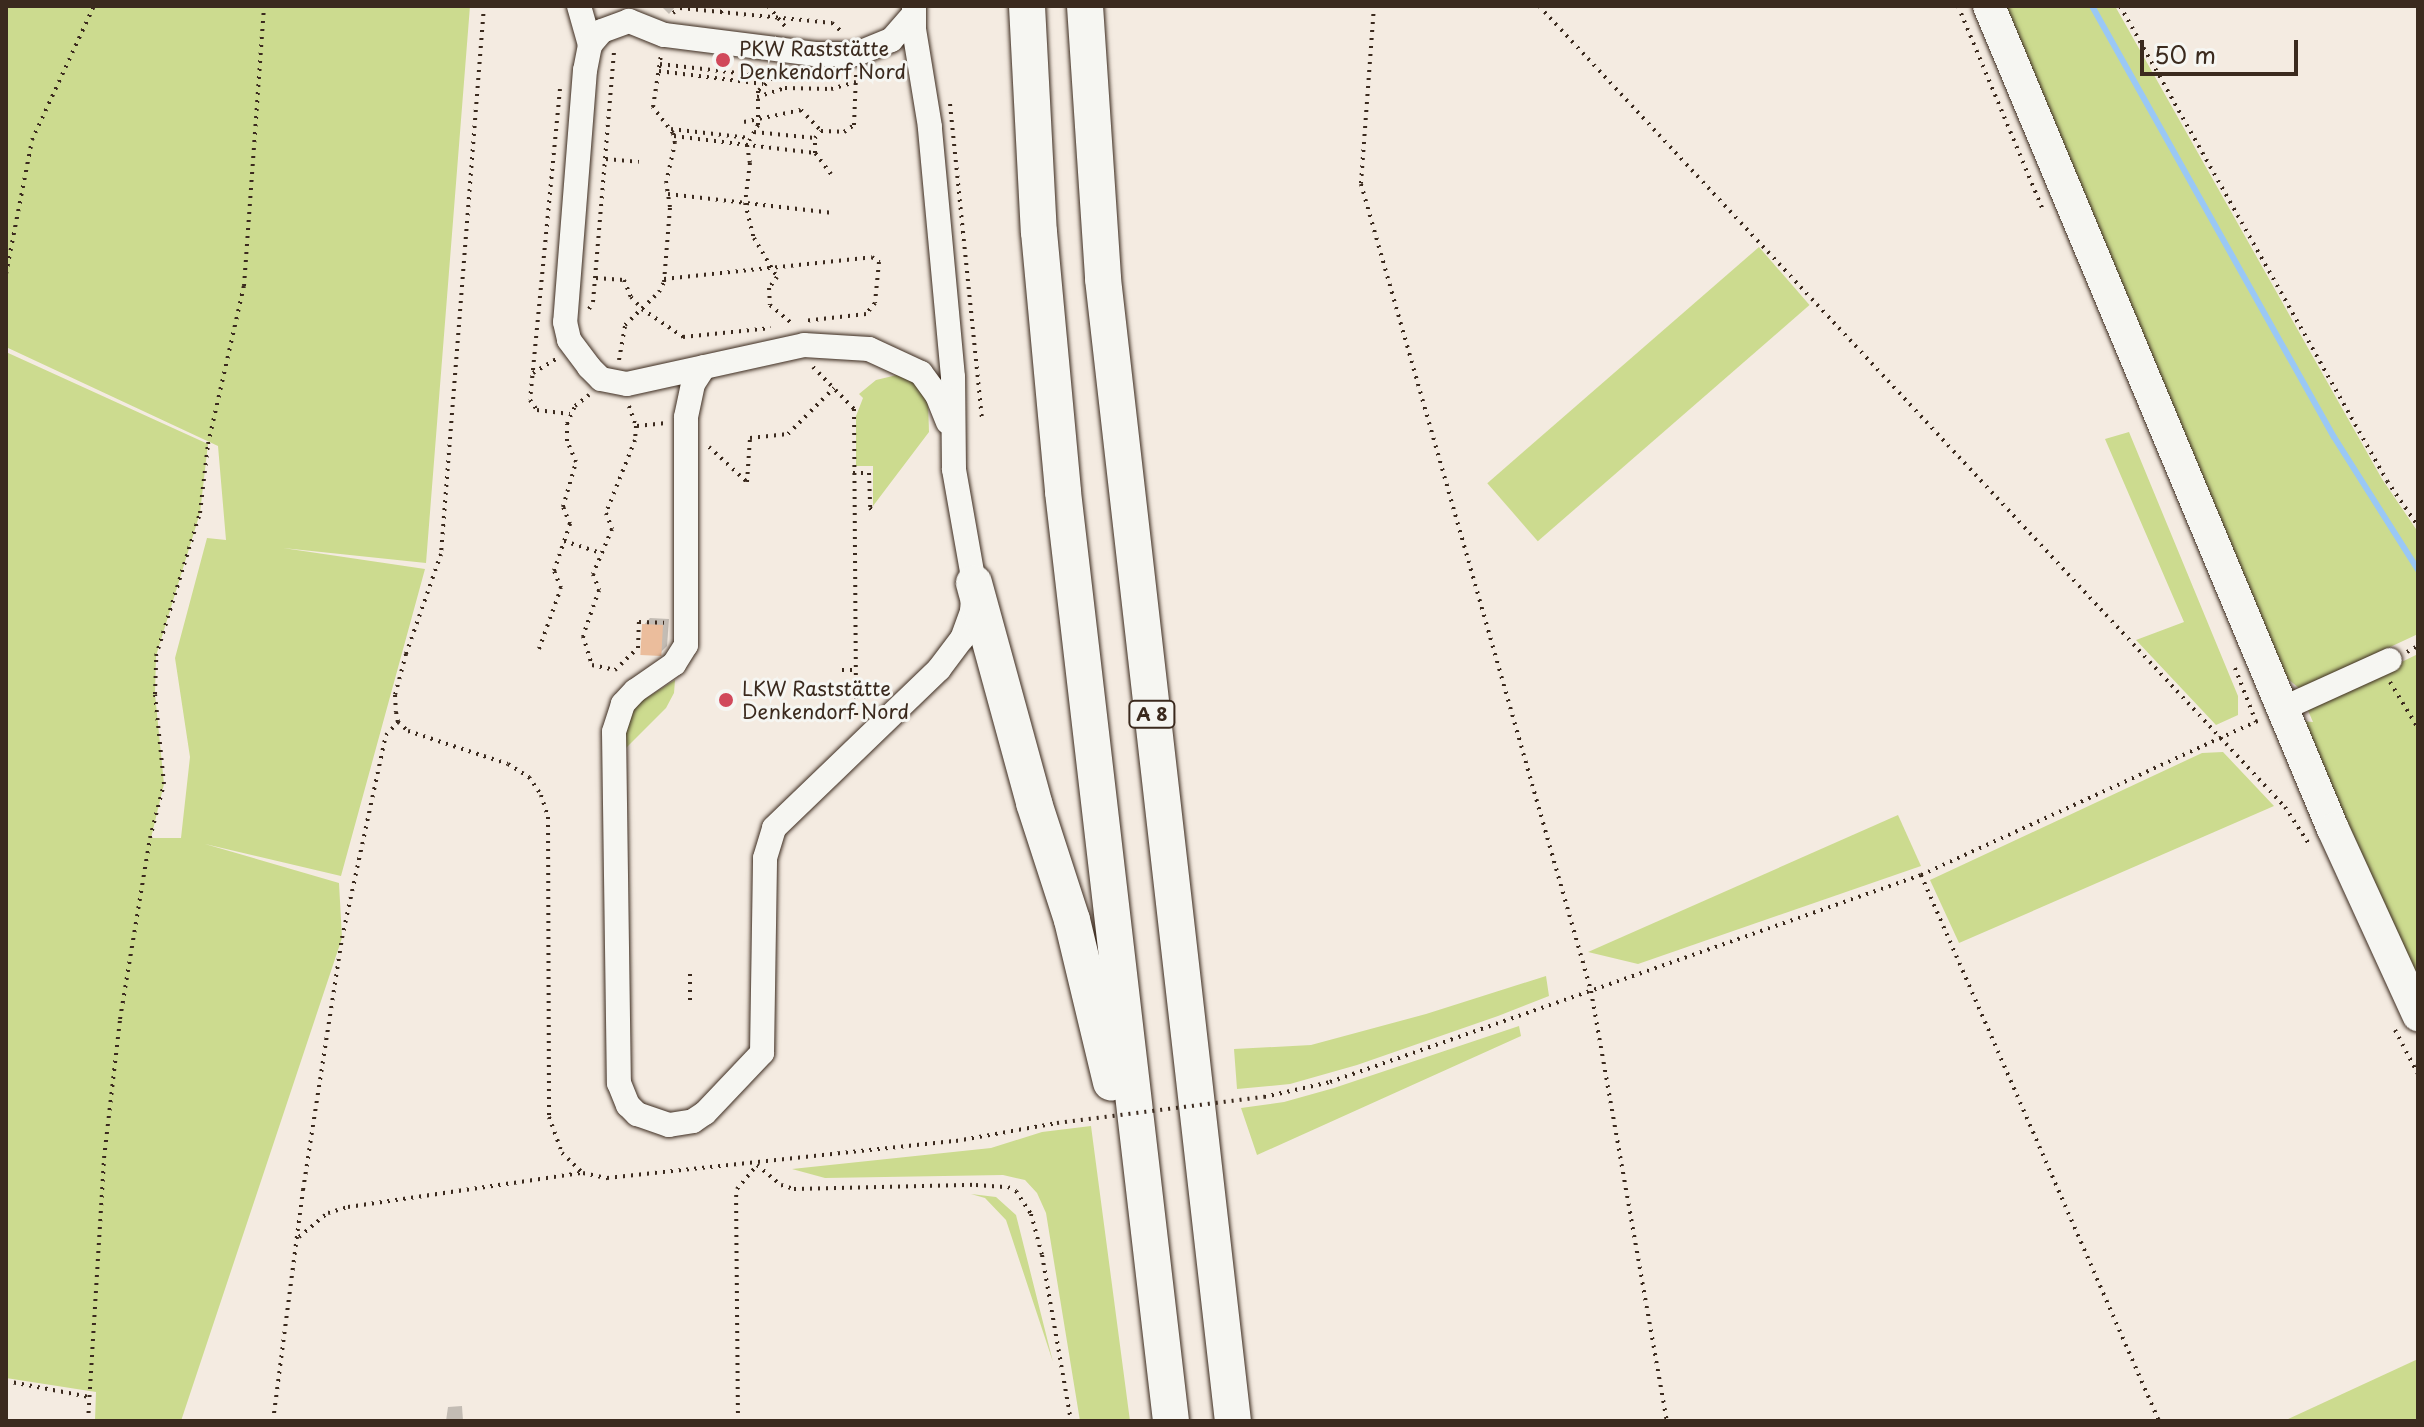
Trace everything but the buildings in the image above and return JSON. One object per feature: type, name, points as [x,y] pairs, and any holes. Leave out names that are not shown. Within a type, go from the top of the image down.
[{"type":"highway","points":[[1027,6],[1039,232],[1063,492],[1171,1421]]},
{"type":"highway","name":"A 8","points":[[1085,6],[1103,279],[1233,1421]]},
{"type":"highway","points":[[974,583],[1034,803],[1072,920],[1151,1251]]},
{"type":"main road","points":[[1989,6],[2386,951],[2406,1020]]},
{"type":"lane","points":[[579,6],[590,45],[565,322],[569,340],[589,367],[614,388],[704,367],[798,334],[869,349],[913,368],[930,383],[952,432]]},
{"type":"lane","points":[[590,45],[602,31],[616,23],[629,21],[664,35],[789,51],[815,54],[869,51],[891,40],[912,9]]},
{"type":"lane","points":[[704,367],[690,392],[686,421],[686,645],[681,656],[629,698],[617,716],[614,732],[617,1066],[628,1105],[647,1119],[669,1125],[693,1121],[705,1113],[762,1053],[765,876],[769,842],[780,818],[939,669],[962,639],[972,612],[974,583],[959,505],[952,432],[953,377],[930,127],[912,9]]},
{"type":"lane","points":[[2284,708],[2385,663]]},
{"type":"path","points":[[6,274],[32,140],[94,6]]},
{"type":"path","points":[[88,1421],[104,1158],[120,1019],[150,838],[164,784],[155,694],[156,656],[200,513],[208,444],[244,286],[264,6]]},
{"type":"path","points":[[273,1421],[345,923],[386,735],[398,722],[395,695],[441,554],[484,6]]},
{"type":"path","points":[[721,12],[727,6]]},
{"type":"path","points":[[768,6],[789,33],[789,51],[786,66],[764,84],[757,97],[759,119],[747,145],[750,163],[745,203],[754,238],[777,277],[769,288],[770,305],[798,334],[807,361],[854,409],[857,748]]},
{"type":"path","points":[[1374,6],[1361,184],[1591,991],[1667,1421]]},
{"type":"path","points":[[1539,6],[2285,807],[2315,855]]},
{"type":"path","points":[[2120,6],[2387,481],[2418,526]]},
{"type":"path","points":[[687,623],[639,622],[638,648],[615,670],[592,665],[583,636],[599,590],[593,574],[612,529],[606,513],[634,445],[636,426],[629,406],[614,388],[625,325],[659,292],[664,279],[674,136],[653,107],[664,35],[667,20],[678,8],[781,19]]},
{"type":"path","points":[[593,302],[616,23]]},
{"type":"path","points":[[660,64],[773,77]]},
{"type":"path","points":[[659,71],[764,84]]},
{"type":"path","points":[[744,122],[784,111],[803,110],[821,131],[844,132],[854,125],[856,82],[831,89],[785,88],[757,97]]},
{"type":"path","points":[[669,129],[749,138]]},
{"type":"path","points":[[821,131],[815,138],[815,153],[831,174]]},
{"type":"path","points":[[754,132],[815,138]]},
{"type":"path","points":[[674,136],[815,153]]},
{"type":"path","points":[[606,159],[639,162]]},
{"type":"path","points":[[668,194],[831,213]]},
{"type":"path","points":[[664,279],[872,257],[880,264],[875,303],[866,314],[798,334],[784,325]]},
{"type":"path","points":[[596,278],[624,280],[631,297],[642,309],[683,337],[776,327]]},
{"type":"path","points":[[539,649],[561,588],[554,571],[570,524],[563,507],[576,462],[567,436],[570,414],[586,396],[614,388]]},
{"type":"path","points":[[636,426],[698,419],[706,444],[747,482],[750,438],[788,434],[834,388]]},
{"type":"path","points":[[853,473],[869,473],[870,508],[875,513]]},
{"type":"path","points":[[564,541],[602,553]]},
{"type":"path","points":[[2385,663],[2418,728]]},
{"type":"path","points":[[842,670],[855,670]]},
{"type":"path","points":[[297,1239],[321,1218],[348,1207],[583,1173],[607,1178],[757,1165],[799,1155],[1007,1134],[1057,1123],[1264,1097],[1330,1082],[1921,875],[2284,708]]},
{"type":"path","points":[[398,722],[425,739],[508,764],[529,777],[541,795],[548,817],[549,1117],[562,1153],[583,1173]]},
{"type":"path","points":[[1921,875],[2159,1421]]},
{"type":"path","points":[[690,974],[690,1001]]},
{"type":"path","points":[[2406,1020],[2418,1074]]},
{"type":"path","points":[[738,1421],[736,1197],[737,1189],[757,1165]]},
{"type":"path","points":[[757,1165],[781,1185],[794,1189],[976,1185],[1008,1187],[1016,1191],[1031,1214],[1042,1255],[1071,1421]]},
{"type":"path","points":[[6,1381],[89,1397]]},
{"type":"green space","points":[[6,6],[470,6],[426,563],[283,548],[425,569],[341,876],[205,844],[339,883],[342,938],[181,1421],[95,1421],[96,1392],[6,1378],[6,352],[208,444],[200,513],[156,656],[155,694],[164,784],[151,838],[181,838],[190,757],[175,658],[207,538],[226,540],[218,446],[6,347]]},
{"type":"green space","points":[[2000,6],[2115,6],[2382,479],[2418,532],[2418,634],[2300,689],[2281,673]]},
{"type":"green space","points":[[1759,247],[1810,305],[1538,541],[1487,483]]},
{"type":"green space","points":[[897,375],[909,378],[923,392],[928,403],[929,432],[873,506],[873,466],[856,466],[856,416],[863,398],[859,394],[876,380]]},
{"type":"green space","points":[[2129,432],[2238,696],[2238,715],[2216,725],[2136,640],[2184,622],[2105,439]]},
{"type":"green space","points":[[2418,654],[2418,984],[2301,721],[2313,722],[2307,708]]},
{"type":"green space","points":[[675,680],[674,693],[666,708],[624,750],[623,729],[637,704]]},
{"type":"green space","points":[[2223,752],[2274,806],[1959,943],[1930,880],[2202,753]]},
{"type":"green space","points":[[1898,815],[1921,866],[1638,964],[1588,952]]},
{"type":"green space","points":[[1546,976],[1549,996],[1498,1016],[1357,1065],[1290,1084],[1237,1089],[1234,1049],[1311,1045],[1426,1014]]},
{"type":"green space","points":[[1519,1026],[1521,1036],[1257,1155],[1241,1108],[1284,1102],[1334,1088]]},
{"type":"green space","points":[[1091,1126],[1130,1421],[1080,1421],[1046,1213],[1037,1193],[1025,1180],[1003,1175],[825,1178],[792,1169],[991,1148],[1042,1132]]},
{"type":"green space","points":[[971,1194],[996,1197],[1016,1215],[1053,1362],[1006,1220],[985,1198]]},
{"type":"green space","points":[[2418,1359],[2418,1421],[2284,1421]]},
{"type":"waterway","points":[[2092,6],[2334,437],[2418,570]]},
{"type":"place","name":"PKW Raststätte Denkendorf Nord","points":[[723,60]]},
{"type":"place","name":"LKW Raststätte Denkendorf Nord","points":[[726,700]]}]
